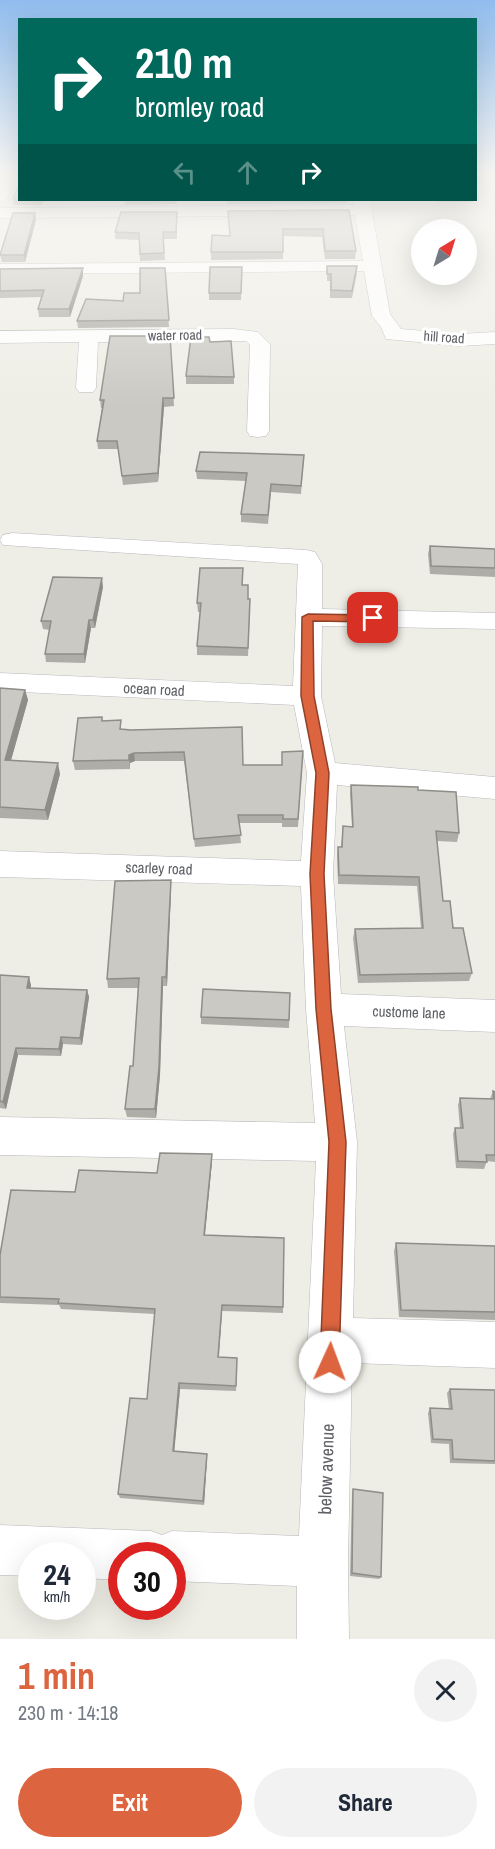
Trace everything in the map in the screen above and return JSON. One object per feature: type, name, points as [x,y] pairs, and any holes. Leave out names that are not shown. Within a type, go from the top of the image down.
[{"type":"street","points":[[0,269],[373,266],[370,251]]},
{"type":"street","name":"hill road","points":[[373,266],[381,316],[390,324],[393,335],[419,335],[460,340],[495,338]]},
{"type":"street","name":"water road","points":[[0,337],[251,336],[260,344],[258,431]]},
{"type":"street","points":[[86,388],[89,337]]},
{"type":"street","name":"below avenue","points":[[12,540],[306,557],[310,564],[308,696],[322,773],[317,874],[324,1009],[337,1142],[323,1562],[323,1639]]},
{"type":"street","points":[[308,617],[495,621]]},
{"type":"street","name":"ocean road","points":[[0,682],[308,696]]},
{"type":"street","points":[[322,773],[495,788]]},
{"type":"street","name":"scarley road","points":[[0,864],[317,874]]},
{"type":"street","name":"custome lane","points":[[324,1009],[495,1016]]},
{"type":"street","points":[[0,1136],[337,1142]]},
{"type":"street","points":[[330,1340],[495,1345]]},
{"type":"street","points":[[0,1550],[108,1554]]},
{"type":"street","points":[[186,1557],[323,1562]]},
{"type":"building","points":[[1,251],[25,251],[24,255],[0,255]]},
{"type":"building","points":[[140,251],[164,251],[164,253],[140,254]]},
{"type":"building","points":[[211,251],[283,251],[283,252]]},
{"type":"building","points":[[327,266],[357,266],[352,291],[331,290],[331,274],[327,274]]},
{"type":"building","points":[[210,267],[242,267],[241,293],[209,293]]},
{"type":"building","points":[[83,268],[69,309],[38,309],[44,290],[0,291],[0,269]]},
{"type":"building","points":[[140,268],[165,268],[169,320],[77,321],[86,299],[123,301],[124,293],[140,293]]},
{"type":"building","points":[[110,336],[170,336],[174,398],[163,398],[158,473],[122,476],[117,441],[97,441],[104,400],[100,400]]},
{"type":"building","points":[[191,337],[209,337],[210,342],[231,341],[234,377],[186,376]]},
{"type":"building","points":[[200,452],[304,455],[301,486],[271,484],[268,515],[241,514],[247,473],[196,471]]},
{"type":"building","points":[[430,546],[495,549],[495,568],[431,566]]},
{"type":"building","points":[[200,568],[243,568],[242,585],[248,585],[248,599],[250,599],[248,648],[197,646],[201,603],[197,603]]},
{"type":"building","points":[[53,577],[102,578],[93,620],[89,620],[84,654],[45,654],[51,621],[41,621]]},
{"type":"building","points":[[0,688],[25,690],[5,760],[58,763],[45,810],[0,807]]},
{"type":"building","points":[[102,717],[102,721],[121,720],[120,729],[131,730],[242,727],[243,765],[282,765],[282,752],[303,751],[298,819],[283,819],[283,815],[238,815],[241,835],[194,839],[184,752],[134,753],[129,755],[129,760],[73,761],[78,718]]},
{"type":"building","points":[[351,785],[418,787],[418,790],[456,792],[459,833],[436,831],[443,901],[450,901],[453,928],[463,928],[472,973],[360,975],[355,929],[423,928],[419,877],[339,875],[338,847],[342,847],[343,826],[353,827]]},
{"type":"building","points":[[171,880],[166,977],[162,977],[155,1109],[125,1109],[130,1066],[133,1066],[139,978],[107,979],[115,881]]},
{"type":"building","points":[[0,975],[29,977],[27,988],[87,990],[80,1038],[61,1037],[59,1049],[16,1048],[3,1102],[0,1101]]},
{"type":"building","points":[[203,989],[290,993],[289,1020],[201,1017]]},
{"type":"building","points":[[493,1091],[495,1092],[495,1155],[486,1155],[487,1162],[458,1161],[455,1128],[463,1128],[460,1098],[494,1099]]},
{"type":"building","points":[[160,1153],[212,1154],[204,1235],[284,1238],[283,1307],[222,1305],[218,1357],[237,1358],[236,1386],[179,1383],[173,1451],[207,1454],[203,1501],[118,1494],[130,1398],[147,1399],[155,1309],[58,1303],[59,1299],[0,1297],[0,1255],[11,1190],[75,1192],[79,1170],[157,1173]]},
{"type":"building","points":[[396,1243],[495,1246],[495,1312],[401,1310]]},
{"type":"building","points":[[450,1389],[495,1390],[495,1461],[453,1459],[452,1440],[433,1439],[430,1408],[452,1409]]},
{"type":"building","points":[[353,1489],[383,1493],[381,1577],[352,1573]]},
{"type":"route","points":[[330,1362],[337,1142],[324,1009],[317,874],[322,773],[308,696],[308,617],[373,618]]}]
